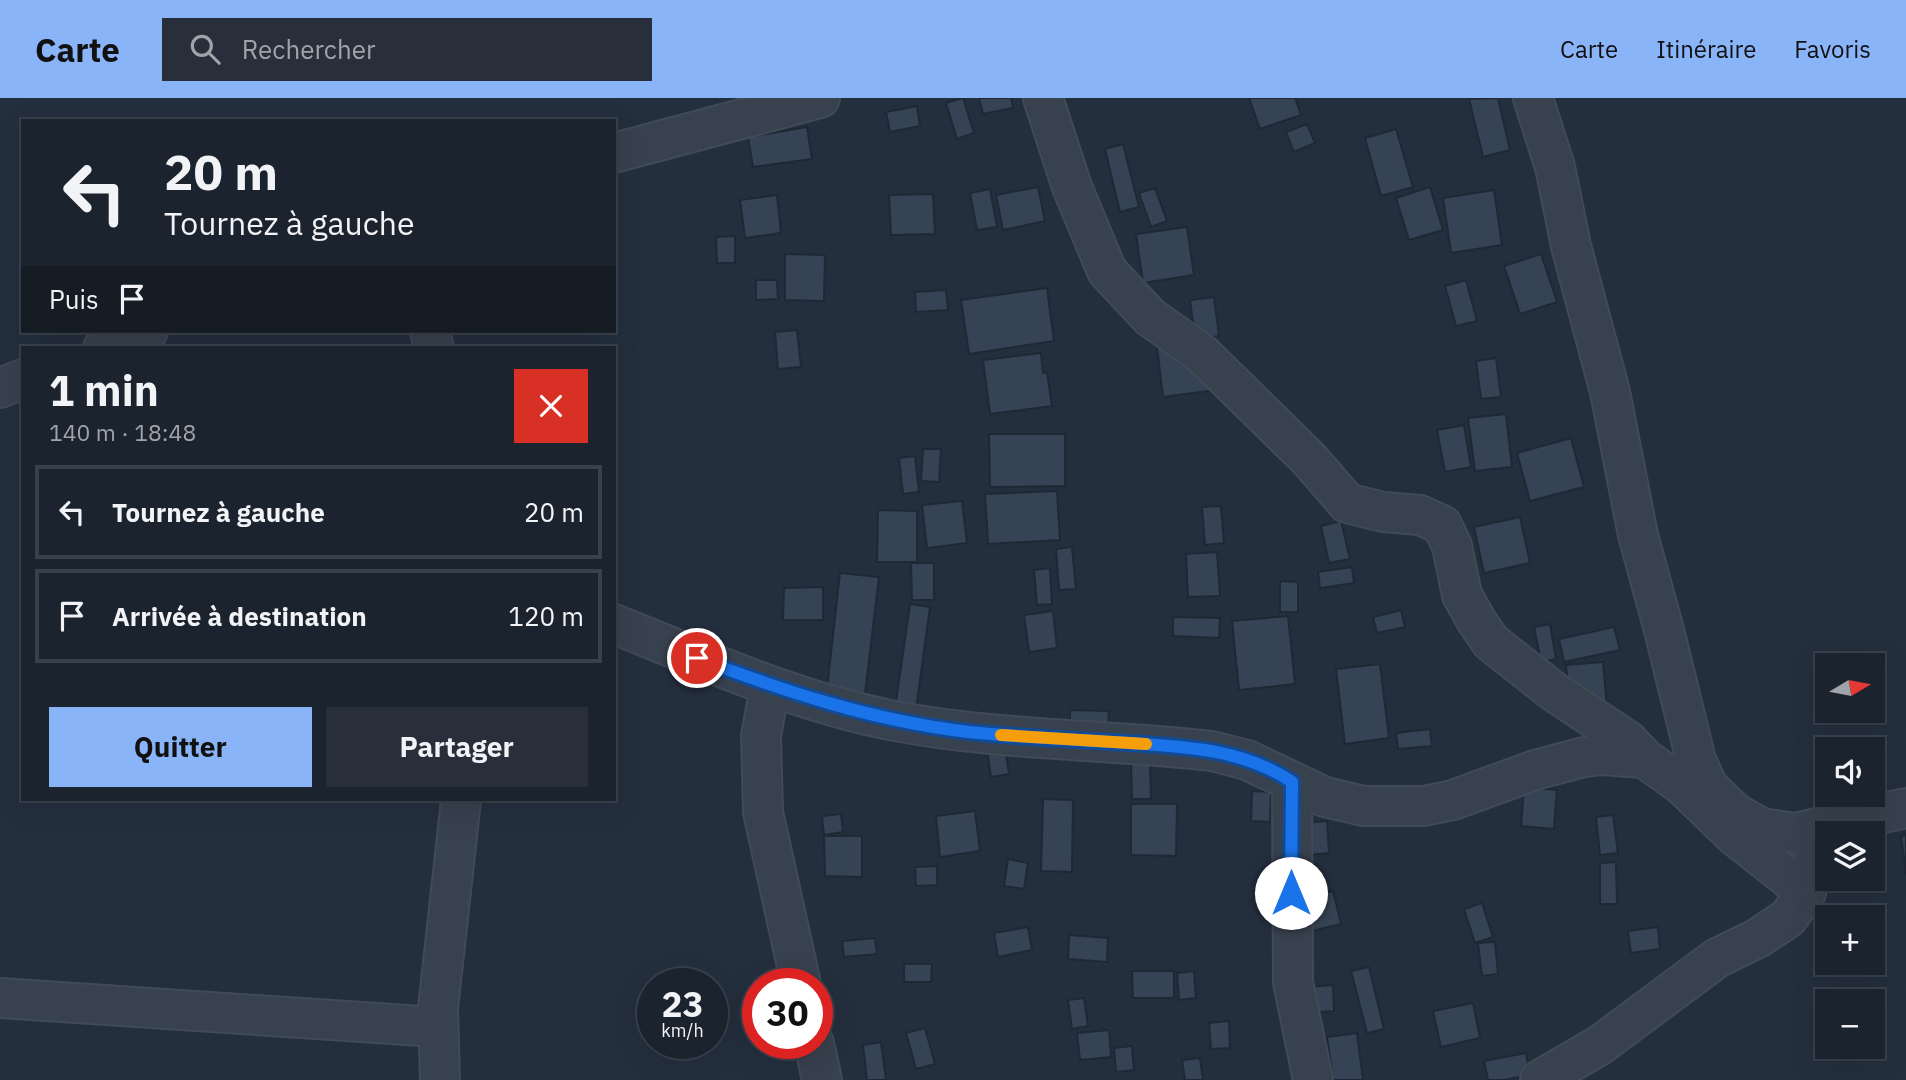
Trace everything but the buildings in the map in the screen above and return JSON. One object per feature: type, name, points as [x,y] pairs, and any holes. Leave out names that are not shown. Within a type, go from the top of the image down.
[{"type":"street","points":[[616,152],[820,98]]},
{"type":"street","points":[[1043,98],[1072,187],[1107,271],[1150,317],[1202,354],[1310,460],[1347,503],[1383,512],[1420,516],[1441,525],[1451,546],[1462,595],[1491,642],[1553,691],[1628,741],[1644,758],[1682,785],[1735,836],[1806,892]]},
{"type":"street","points":[[1533,98],[1555,167],[1571,246],[1610,392],[1638,535],[1696,760],[1708,787],[1735,813],[1762,828],[1795,833],[1815,828]]},
{"type":"street","points":[[108,346],[143,333]]},
{"type":"street","points":[[0,388],[21,380]]},
{"type":"street","points":[[616,625],[770,686],[841,708],[896,721],[956,730],[1212,751],[1247,760],[1279,773],[1325,797],[1364,806],[1424,806],[1453,800],[1535,770],[1584,757],[1602,755],[1644,758]]},
{"type":"street","points":[[770,686],[761,736],[763,812],[797,968]]},
{"type":"street","points":[[1292,782],[1293,982],[1312,1080]]},
{"type":"street","points":[[440,1080],[437,1027],[461,801]]},
{"type":"street","points":[[1848,821],[1906,808]]},
{"type":"street","points":[[1540,1080],[1600,1045],[1717,958],[1758,938],[1788,918],[1806,892],[1815,853]]},
{"type":"street","points":[[0,998],[437,1027]]},
{"type":"street","points":[[817,1059],[822,1080]]},
{"type":"slow traffic","points":[[1001,735],[1146,744]]},
{"type":"route","points":[[697,658],[779,689],[896,721],[968,732],[1168,746],[1212,751],[1247,760],[1279,773],[1292,782],[1291,893]]}]
